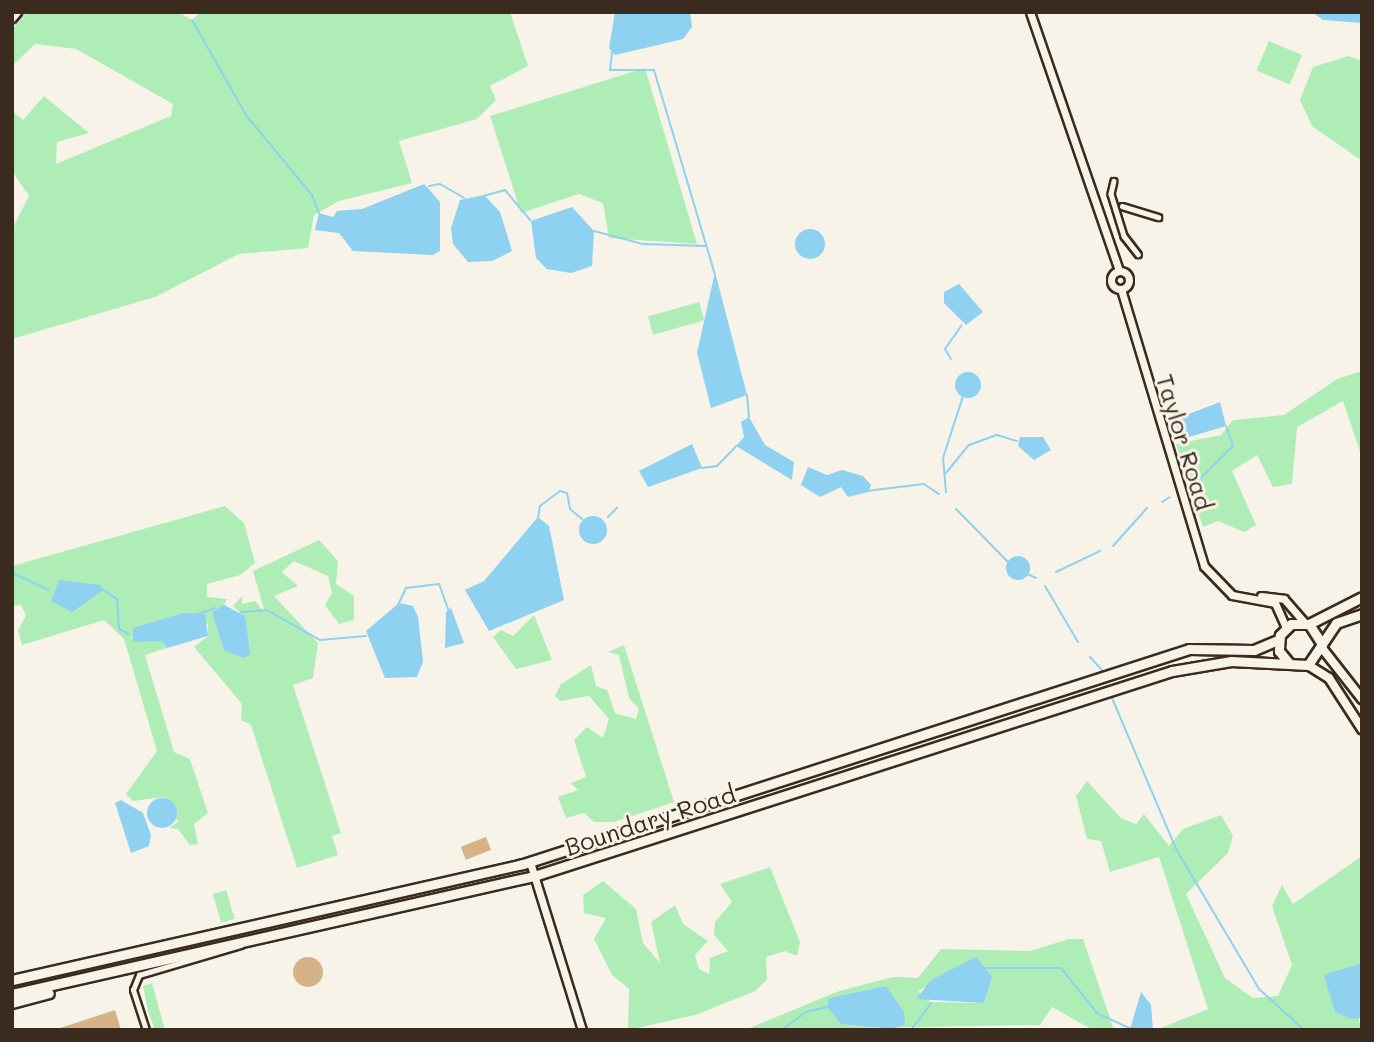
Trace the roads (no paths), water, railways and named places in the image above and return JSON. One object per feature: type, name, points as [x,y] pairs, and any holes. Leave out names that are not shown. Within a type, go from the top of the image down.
[{"type":"highway","points":[[1362,597],[1306,623],[1286,628],[1278,640],[1290,664],[1308,665],[1336,623],[1362,614]]},
{"type":"highway","points":[[1306,623],[1322,646]]},
{"type":"highway","name":"Boundary Road","points":[[12,980],[530,862],[1189,649],[1222,644],[1254,650],[1278,640]]},
{"type":"highway","name":"Boundary Road","points":[[12,993],[96,978],[534,876],[1172,670],[1231,661],[1290,664]]},
{"type":"highway","points":[[159,947],[163,962]]},
{"type":"highway","points":[[12,1003],[96,978]]},
{"type":"main road","points":[[1322,646],[1362,699]]},
{"type":"main road","points":[[1308,665],[1329,678],[1362,729]]},
{"type":"street","points":[[12,18],[17,12]]},
{"type":"street","points":[[1030,12],[1119,270],[1130,279],[1121,289],[1111,279],[1119,270]]},
{"type":"street","points":[[1115,181],[1111,194],[1128,250],[1138,254]]},
{"type":"street","points":[[1122,206],[1158,217]]},
{"type":"street","name":"Taylor Road","points":[[1121,289],[1204,566],[1232,595]]},
{"type":"street","points":[[1232,595],[1279,596],[1306,623]]},
{"type":"street","points":[[1232,595],[1275,603],[1286,628]]},
{"type":"street","points":[[530,862],[582,1030]]},
{"type":"street","points":[[146,1030],[133,989],[139,975],[245,943]]},
{"type":"water","points":[[615,12],[690,12],[692,27],[683,39],[615,55],[609,48]]},
{"type":"water","points":[[1312,12],[1362,12],[1362,23],[1323,20]]},
{"type":"water","points":[[424,184],[440,202],[440,251],[433,255],[353,251],[339,233],[315,230],[319,213],[333,217],[337,211],[362,209]]},
{"type":"water","points":[[484,195],[500,212],[512,251],[492,261],[468,262],[453,244],[451,228],[460,200]]},
{"type":"water","points":[[572,207],[594,231],[592,266],[571,273],[547,269],[536,258],[531,221]]},
{"type":"water","points":[[810,229],[821,233],[825,244],[821,255],[810,259],[799,255],[795,244],[799,233]]},
{"type":"water","points":[[715,272],[747,395],[711,408],[697,353]]},
{"type":"water","points":[[959,284],[983,312],[966,325],[944,303],[944,292]]},
{"type":"water","points":[[968,372],[977,376],[981,385],[977,394],[968,398],[959,394],[955,385],[959,376]]},
{"type":"water","points":[[1220,402],[1226,426],[1179,440],[1176,419]]},
{"type":"water","points":[[749,417],[765,445],[794,462],[792,480],[736,446],[744,437],[741,422]]},
{"type":"water","points":[[1020,437],[1043,437],[1051,450],[1034,460],[1018,446]]},
{"type":"water","points":[[692,444],[702,468],[648,487],[639,471]]},
{"type":"water","points":[[808,467],[827,475],[842,470],[863,476],[871,485],[868,492],[848,497],[841,487],[820,497],[801,485]]},
{"type":"water","points":[[593,516],[603,520],[607,530],[603,540],[593,544],[583,540],[579,530],[583,520]]},
{"type":"water","points":[[538,517],[549,526],[564,600],[489,631],[465,590],[484,581]]},
{"type":"water","points":[[1018,556],[1027,559],[1030,568],[1027,577],[1018,580],[1009,577],[1006,568],[1009,559]]},
{"type":"water","points":[[59,580],[101,585],[102,591],[72,612],[51,601]]},
{"type":"water","points":[[399,603],[413,606],[418,617],[423,662],[417,677],[385,678],[366,631]]},
{"type":"water","points":[[224,605],[245,616],[250,654],[244,658],[224,650],[212,612]]},
{"type":"water","points":[[451,608],[464,643],[445,648],[446,612]]},
{"type":"water","points":[[183,613],[205,614],[208,636],[167,648],[162,641],[133,642],[133,628]]},
{"type":"water","points":[[162,798],[173,802],[177,813],[173,824],[162,828],[151,824],[147,813],[151,802]]},
{"type":"water","points":[[121,800],[143,813],[151,835],[149,846],[131,853],[115,803]]},
{"type":"water","points":[[976,957],[992,977],[984,1003],[916,999],[931,980]]},
{"type":"water","points":[[1362,963],[1362,1018],[1351,1019],[1335,1012],[1324,975]]},
{"type":"water","points":[[886,986],[904,1012],[905,1024],[893,1029],[841,1024],[827,1007],[829,998]]},
{"type":"water","points":[[1141,992],[1151,1005],[1153,1030],[1130,1029]]},
{"type":"waterway","points":[[192,20],[246,115],[312,195],[319,213]]},
{"type":"waterway","points":[[612,52],[610,70],[654,70],[715,274]]},
{"type":"waterway","points":[[429,186],[440,184],[464,198]]},
{"type":"waterway","points":[[483,196],[505,190],[530,220]]},
{"type":"waterway","points":[[594,231],[643,244],[705,246]]},
{"type":"waterway","points":[[951,359],[945,349],[962,325]]},
{"type":"waterway","points":[[747,395],[749,417]]},
{"type":"waterway","points":[[946,492],[943,458],[963,396]]},
{"type":"waterway","points":[[1185,493],[1233,446],[1226,426]]},
{"type":"waterway","points":[[946,473],[969,445],[997,435],[1017,441]]},
{"type":"waterway","points":[[702,468],[717,466],[736,446]]},
{"type":"waterway","points":[[866,491],[924,484],[939,494]]},
{"type":"waterway","points":[[538,518],[540,506],[560,491],[567,493],[570,509],[582,519]]},
{"type":"waterway","points":[[1162,502],[1170,497]]},
{"type":"waterway","points":[[608,517],[617,508]]},
{"type":"waterway","points":[[1113,546],[1147,508]]},
{"type":"waterway","points":[[956,509],[1009,563]]},
{"type":"waterway","points":[[1056,572],[1100,551]]},
{"type":"waterway","points":[[12,573],[49,590]]},
{"type":"waterway","points":[[1025,573],[1036,578]]},
{"type":"waterway","points":[[398,605],[406,588],[439,584],[449,611]]},
{"type":"waterway","points":[[1045,586],[1078,642]]},
{"type":"waterway","points":[[100,588],[117,599],[119,629],[129,634]]},
{"type":"waterway","points":[[198,614],[215,608]]},
{"type":"waterway","points":[[241,612],[267,610],[320,640],[366,636]]},
{"type":"waterway","points":[[1090,657],[1104,672]]},
{"type":"waterway","points":[[1112,698],[1176,849],[1259,989],[1304,1030]]},
{"type":"waterway","points":[[985,968],[1061,968],[1097,1013],[1133,1030]]},
{"type":"waterway","points":[[911,1030],[931,1003]]},
{"type":"waterway","points":[[782,1030],[806,1012],[827,1007]]}]
